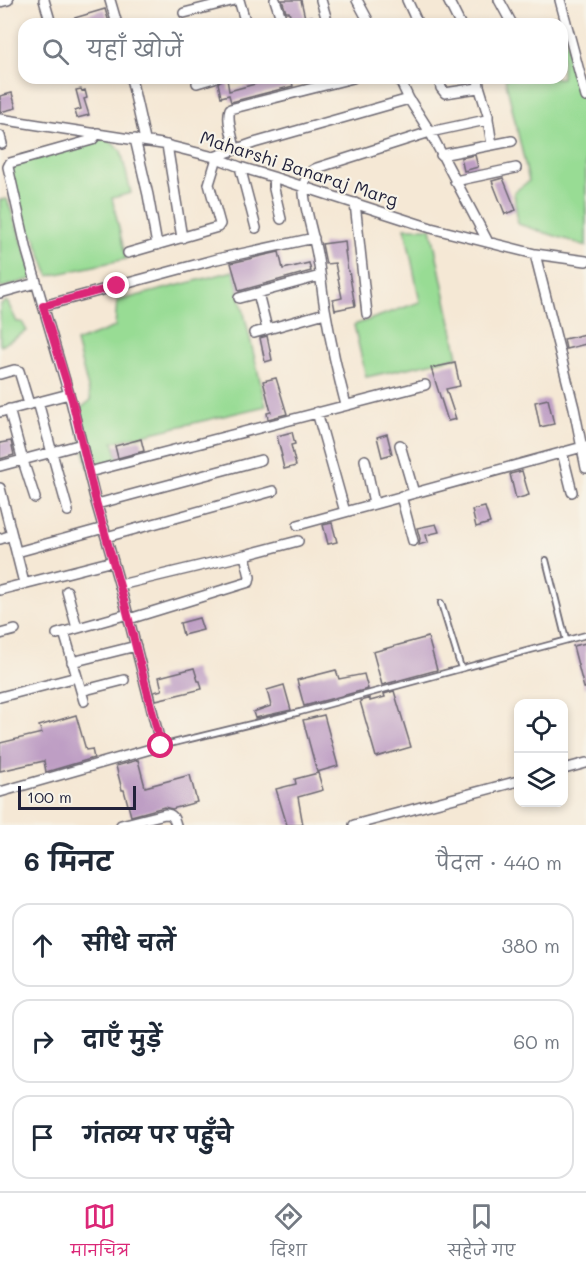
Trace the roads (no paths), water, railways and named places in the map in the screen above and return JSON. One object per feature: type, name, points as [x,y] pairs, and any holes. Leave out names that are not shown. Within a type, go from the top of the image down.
[{"type":"street","points":[[0,2],[8,0]]},
{"type":"street","points":[[44,0],[49,18]]},
{"type":"street","points":[[110,0],[115,18]]},
{"type":"street","points":[[184,13],[237,0],[244,18]]},
{"type":"street","points":[[275,0],[281,18]]},
{"type":"street","points":[[321,0],[326,18]]},
{"type":"street","points":[[357,0],[367,18]]},
{"type":"street","points":[[407,0],[415,18]]},
{"type":"street","points":[[448,0],[457,18]]},
{"type":"street","points":[[499,0],[509,18]]},
{"type":"street","points":[[560,0],[565,18]]},
{"type":"street","points":[[568,30],[586,97]]},
{"type":"street","points":[[132,84],[157,245]]},
{"type":"street","points":[[236,149],[229,119],[230,109],[328,84]]},
{"type":"street","points":[[402,84],[488,242]]},
{"type":"street","points":[[440,84],[445,93],[478,88],[478,84]]},
{"type":"street","points":[[479,84],[488,115],[492,145]]},
{"type":"street","points":[[128,253],[218,227],[220,224],[209,184],[216,157],[236,149],[409,99]]},
{"type":"street","name":"Maharshi Banaraj Marg","points":[[0,119],[167,145],[216,157],[240,167],[431,228],[535,254],[586,261]]},
{"type":"street","points":[[346,405],[307,209],[304,187],[308,174],[310,170],[430,132],[488,119]]},
{"type":"street","points":[[0,792],[161,746],[69,394],[36,283],[8,167],[10,163],[92,140],[98,133]]},
{"type":"street","points":[[441,155],[512,141]]},
{"type":"street","points":[[167,145],[182,238]]},
{"type":"street","points":[[240,167],[256,228]]},
{"type":"street","points":[[455,181],[516,168]]},
{"type":"street","points":[[273,177],[281,219]]},
{"type":"street","points":[[355,203],[367,314]]},
{"type":"street","points":[[43,306],[217,259],[314,238]]},
{"type":"street","points":[[535,254],[584,446],[586,468]]},
{"type":"street","points":[[239,298],[320,276]]},
{"type":"street","points":[[0,293],[36,283]]},
{"type":"street","points":[[258,293],[267,329]]},
{"type":"street","points":[[254,333],[326,313]]},
{"type":"street","points":[[0,374],[19,371],[34,403],[52,453],[68,511]]},
{"type":"street","points":[[89,472],[426,385]]},
{"type":"street","points":[[35,498],[4,410],[69,394]]},
{"type":"street","points":[[318,412],[345,512]]},
{"type":"street","points":[[0,466],[82,444]]},
{"type":"street","points":[[400,445],[414,493]]},
{"type":"street","points":[[298,525],[584,446]]},
{"type":"street","points":[[562,452],[572,492]]},
{"type":"street","points":[[97,504],[261,460]]},
{"type":"street","points":[[365,460],[374,503]]},
{"type":"street","points":[[0,488],[24,583]]},
{"type":"street","points":[[16,552],[273,491]]},
{"type":"street","points":[[401,496],[413,541]]},
{"type":"street","points":[[0,539],[12,536]]},
{"type":"street","points":[[120,585],[298,541]]},
{"type":"street","points":[[84,701],[60,633],[249,582],[245,555]]},
{"type":"street","points":[[0,590],[113,561]]},
{"type":"street","points":[[67,591],[77,628]]},
{"type":"street","points":[[0,634],[15,630]]},
{"type":"street","points":[[72,662],[136,646]]},
{"type":"street","points":[[0,697],[77,677]]},
{"type":"street","points":[[81,691],[124,680]]},
{"type":"street","points":[[568,768],[586,763]]},
{"type":"street","points":[[354,825],[514,782]]},
{"type":"street","points":[[121,825],[165,814],[174,816],[176,825]]},
{"type":"lane","points":[[546,560],[566,640]]},
{"type":"lane","points":[[441,603],[461,668]]},
{"type":"lane","points":[[161,746],[586,635]]}]
